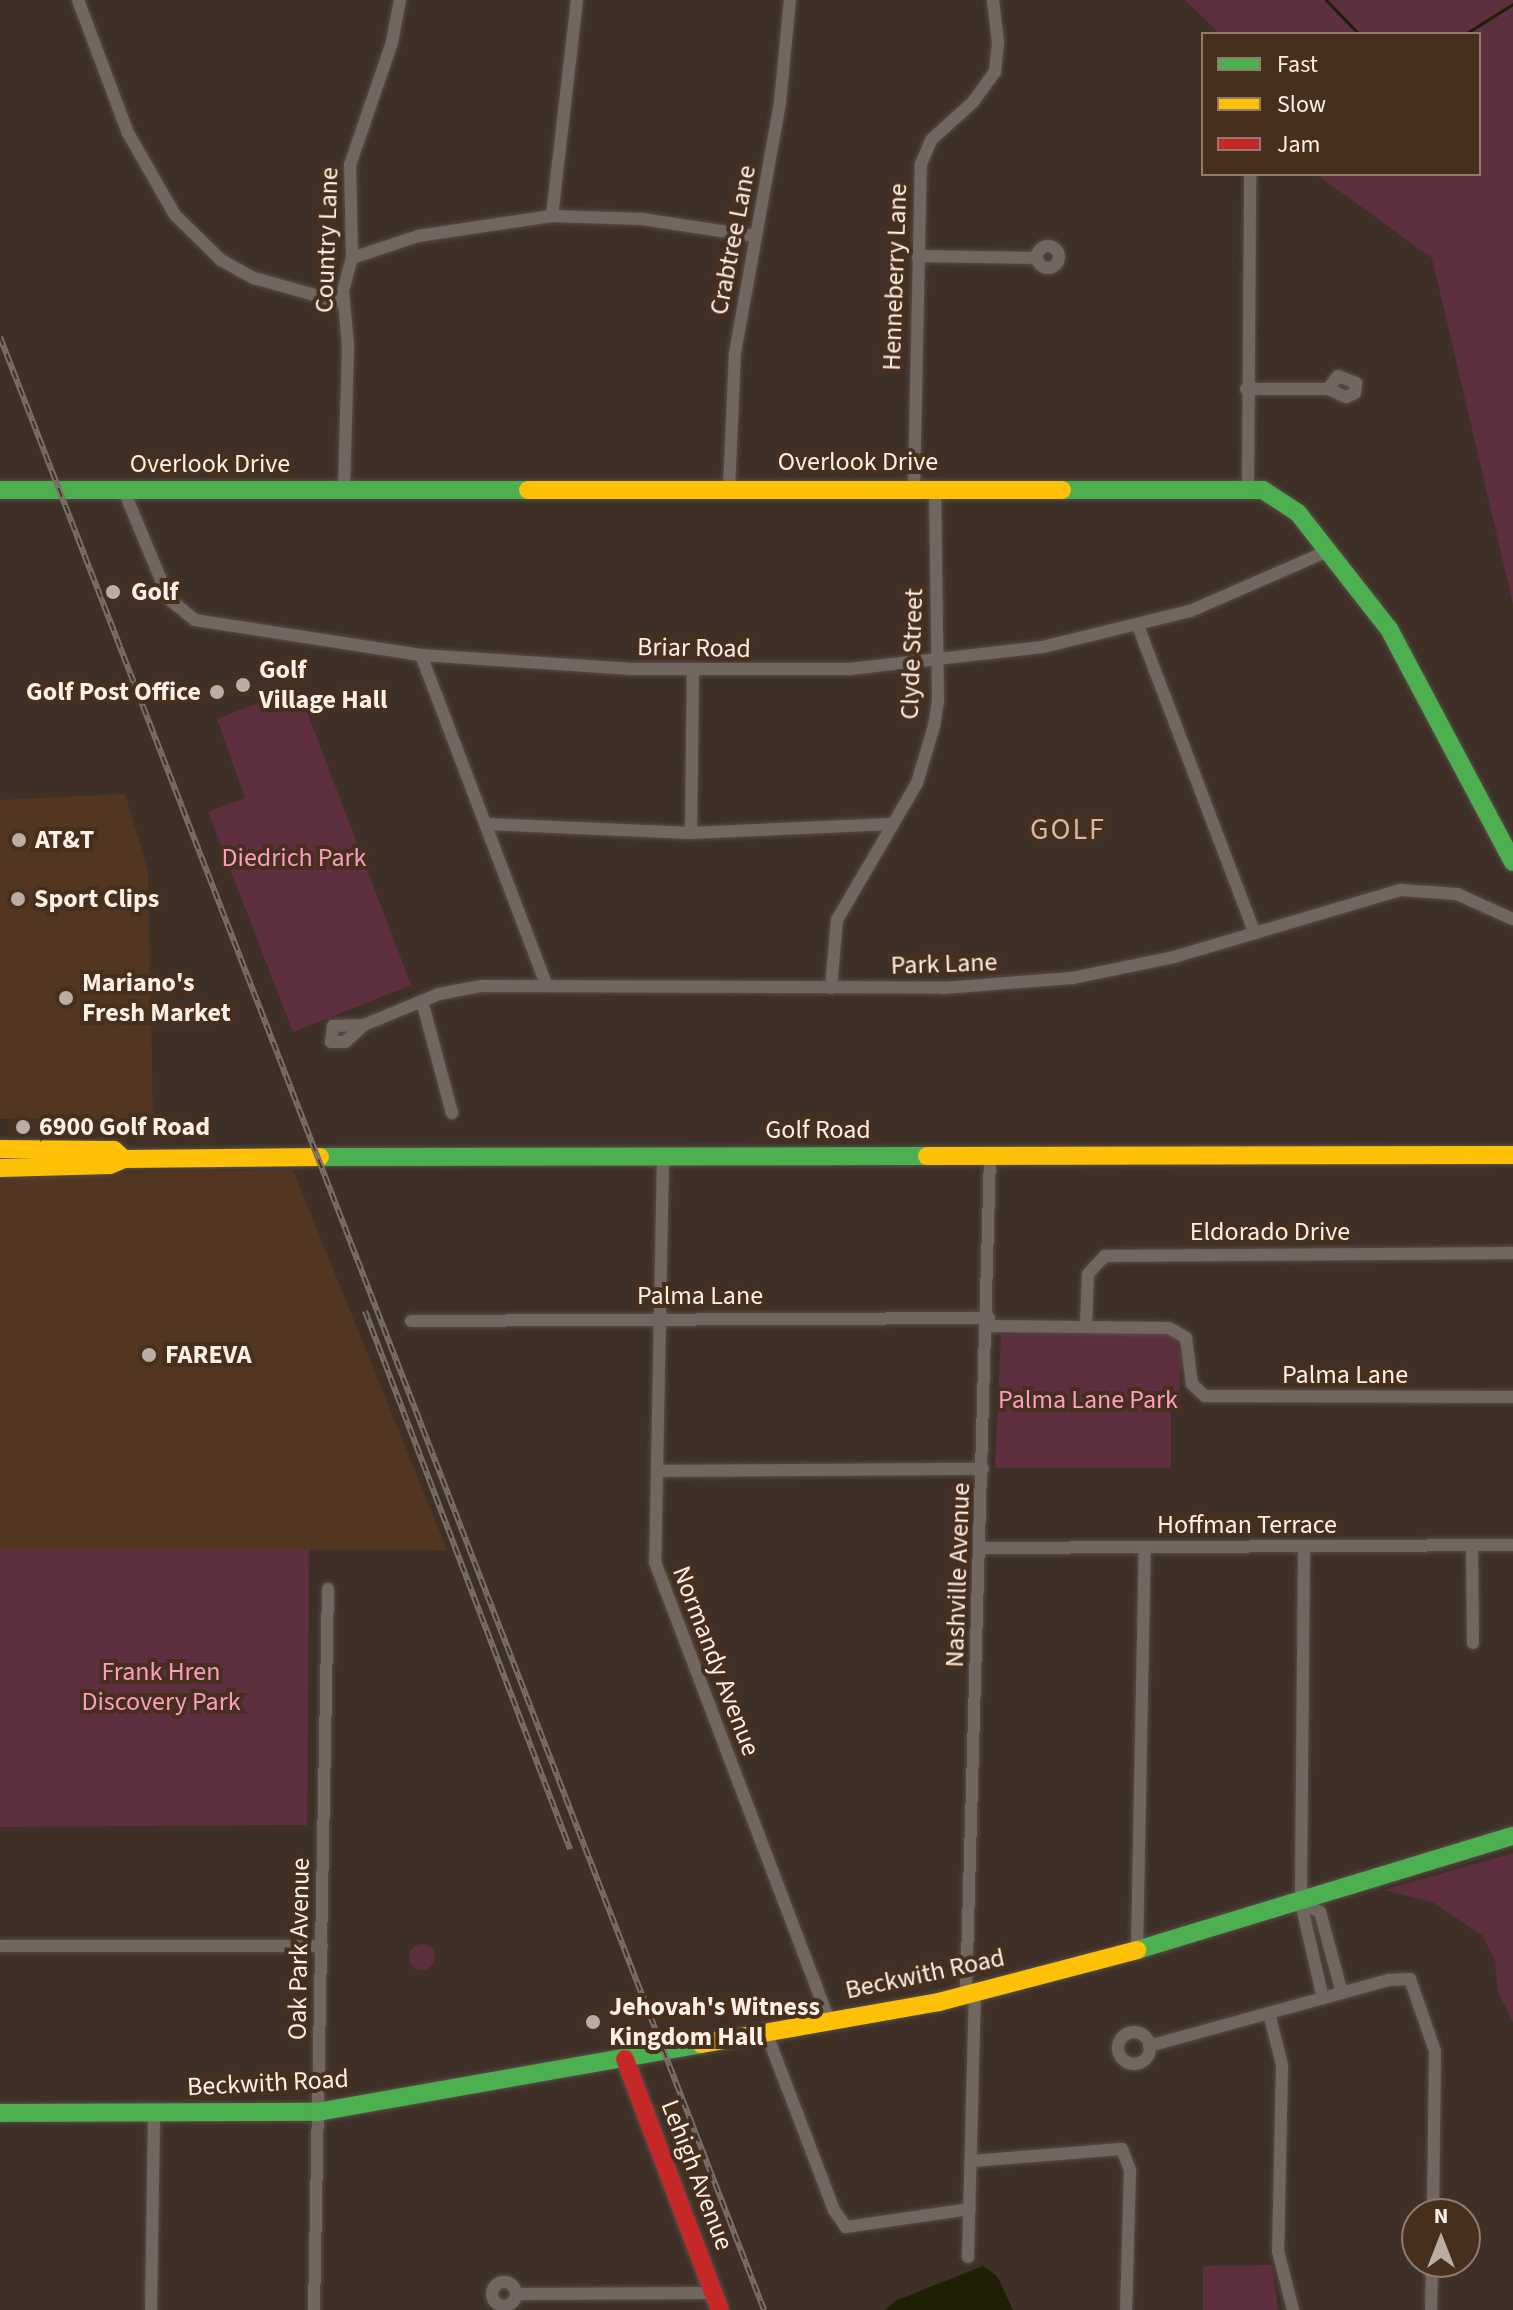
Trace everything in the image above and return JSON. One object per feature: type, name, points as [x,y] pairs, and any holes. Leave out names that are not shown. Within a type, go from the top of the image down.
[{"type":"street","points":[[78,0],[128,133],[175,215],[221,260],[254,278],[343,303]]},
{"type":"street","name":"Country Lane","points":[[344,489],[343,303],[352,258],[350,165],[395,31],[400,0]]},
{"type":"street","points":[[552,216],[577,0]]},
{"type":"street","name":"Crabtree Lane","points":[[729,489],[735,353],[753,236],[780,103],[790,0]]},
{"type":"street","name":"Henneberry Lane","points":[[914,488],[918,179],[925,151],[995,72],[993,0]]},
{"type":"street","points":[[1248,489],[1246,389],[1250,176]]},
{"type":"street","points":[[352,258],[418,236],[552,216],[642,219],[753,236]]},
{"type":"street","points":[[917,256],[1037,258]]},
{"type":"street","points":[[1246,389],[1328,389]]},
{"type":"street","name":"Clyde Street","points":[[831,988],[837,920],[910,796],[928,752],[938,702],[935,488]]},
{"type":"street","name":"Overlook Drive","points":[[0,490],[1248,489],[1280,496],[1328,551],[1410,663],[1513,862]]},
{"type":"street","name":"Briar Road","points":[[124,491],[169,599],[184,615],[241,630],[421,655],[693,671],[938,662],[1043,647],[1138,626],[1247,590],[1328,551]]},
{"type":"street","points":[[1138,626],[1255,934]]},
{"type":"street","points":[[421,655],[546,984]]},
{"type":"street","points":[[691,833],[693,671]]},
{"type":"street","points":[[486,824],[691,833],[891,824]]},
{"type":"street","name":"Park Lane","points":[[364,1025],[459,989],[546,984],[943,988],[1073,978],[1174,957],[1375,895],[1421,889],[1478,901],[1513,919]]},
{"type":"street","points":[[422,1001],[452,1113]]},
{"type":"street","name":"Golf Road","points":[[0,1149],[114,1150],[124,1159]]},
{"type":"street","name":"Golf Road","points":[[0,1168],[110,1165],[124,1159],[1513,1155]]},
{"type":"street","name":"Nashville Avenue","points":[[968,2257],[972,2161],[970,1994],[975,1737],[989,1322],[990,1156]]},
{"type":"street","name":"Normandy Avenue","points":[[663,1157],[658,1576],[829,2020]]},
{"type":"street","name":"Eldorado Drive","points":[[1086,1325],[1088,1274],[1105,1256],[1513,1253]]},
{"type":"street","name":"Palma Lane","points":[[411,1321],[661,1317],[989,1322],[1179,1331],[1191,1350],[1193,1389],[1205,1396],[1513,1397]]},
{"type":"street","points":[[658,1471],[983,1469]]},
{"type":"street","name":"Hoffman Terrace","points":[[981,1548],[1513,1545]]},
{"type":"street","points":[[1304,1546],[1301,1903],[1323,1998]]},
{"type":"street","points":[[1472,1546],[1473,1643]]},
{"type":"street","points":[[1137,1950],[1145,1547]]},
{"type":"street","name":"Oak Park Avenue","points":[[314,2310],[328,1589]]},
{"type":"street","name":"Beckwith Road","points":[[0,2113],[317,2112],[625,2059],[970,1994],[1301,1903],[1513,1836]]},
{"type":"street","points":[[1301,1903],[1320,1912],[1342,1993]]},
{"type":"street","points":[[0,1946],[322,1946]]},
{"type":"street","points":[[1149,2046],[1342,1993],[1410,1979],[1435,2051],[1433,2198]]},
{"type":"street","points":[[1269,2013],[1282,2065],[1278,2251],[1293,2310]]},
{"type":"street","points":[[766,2032],[834,2210],[846,2227],[970,2209]]},
{"type":"street","name":"Lehigh Avenue","points":[[625,2059],[717,2302]]},
{"type":"street","points":[[151,2310],[154,2113]]},
{"type":"street","points":[[972,2161],[1116,2146],[1128,2154],[1126,2310]]},
{"type":"street","points":[[1431,2310],[1432,2278]]},
{"type":"street","points":[[516,2294],[717,2302]]},
{"type":"shaded area","points":[[125,794],[148,871],[153,1119],[0,1119],[0,800]]},
{"type":"shaded area","points":[[293,1170],[447,1550],[0,1549],[0,1174]]},
{"type":"shaded area","points":[[983,2266],[997,2276],[1013,2310],[885,2310],[895,2301]]},
{"type":"green space","points":[[1185,0],[1513,0],[1513,604],[1432,258],[1319,176],[1481,176],[1481,32],[1218,32]]},
{"type":"green space","name":"Diedrich Park","points":[[298,688],[411,985],[293,1032],[208,812],[245,798],[217,719]]},
{"type":"green space","name":"Palma Lane Park","points":[[1155,1333],[1172,1336],[1181,1352],[1179,1407],[1171,1407],[1171,1468],[995,1468],[1001,1335]]},
{"type":"green space","name":"Frank Hren Discovery Park","points":[[0,1549],[309,1549],[307,1825],[0,1827]]},
{"type":"green space","points":[[1513,1853],[1513,2022],[1498,1992],[1495,1960],[1482,1935],[1432,1902],[1384,1890]]},
{"type":"green space","points":[[422,1944],[431,1948],[435,1957],[431,1966],[422,1970],[413,1966],[409,1957],[413,1948]]},
{"type":"green space","points":[[1272,2265],[1278,2310],[1203,2310],[1203,2266]]},
{"type":"waterway","points":[[1326,0],[1357,32]]},
{"type":"waterway","points":[[1468,32],[1513,4]]},
{"type":"railway","points":[[0,337],[764,2310]]},
{"type":"railway","points":[[365,1311],[570,1849]]},
{"type":"traffic: fast","points":[[0,490],[528,490]]},
{"type":"traffic: fast","points":[[1062,490],[1263,490],[1298,513],[1389,629],[1513,862]]},
{"type":"traffic: fast","points":[[320,1157],[927,1156]]},
{"type":"traffic: fast","points":[[1137,1950],[1513,1836]]},
{"type":"traffic: fast","points":[[0,2113],[317,2112],[701,2044]]},
{"type":"traffic: slow","points":[[528,490],[1062,490]]},
{"type":"traffic: slow","points":[[0,1149],[114,1150],[124,1159]]},
{"type":"traffic: slow","points":[[927,1156],[1513,1155]]},
{"type":"traffic: slow","points":[[0,1168],[110,1165],[124,1159],[320,1157]]},
{"type":"traffic: slow","points":[[701,2044],[939,2002],[1137,1950]]},
{"type":"traffic: jam","points":[[625,2059],[720,2310]]},
{"type":"place","name":"Golf","points":[[113,592]]},
{"type":"place","name":"Golf Village Hall","points":[[243,685]]},
{"type":"place","name":"Golf Post Office","points":[[217,692]]},
{"type":"place","name":"AT&T","points":[[19,840]]},
{"type":"place","name":"Sport Clips","points":[[18,899]]},
{"type":"place","name":"Mariano's Fresh Market","points":[[66,998]]},
{"type":"place","name":"6900 Golf Road","points":[[23,1127]]},
{"type":"place","name":"FAREVA","points":[[149,1355]]},
{"type":"place","name":"Jehovah's Witness Kingdom Hall","points":[[593,2022]]},
{"type":"district","name":"GOLF","points":[[1068,830]]}]
